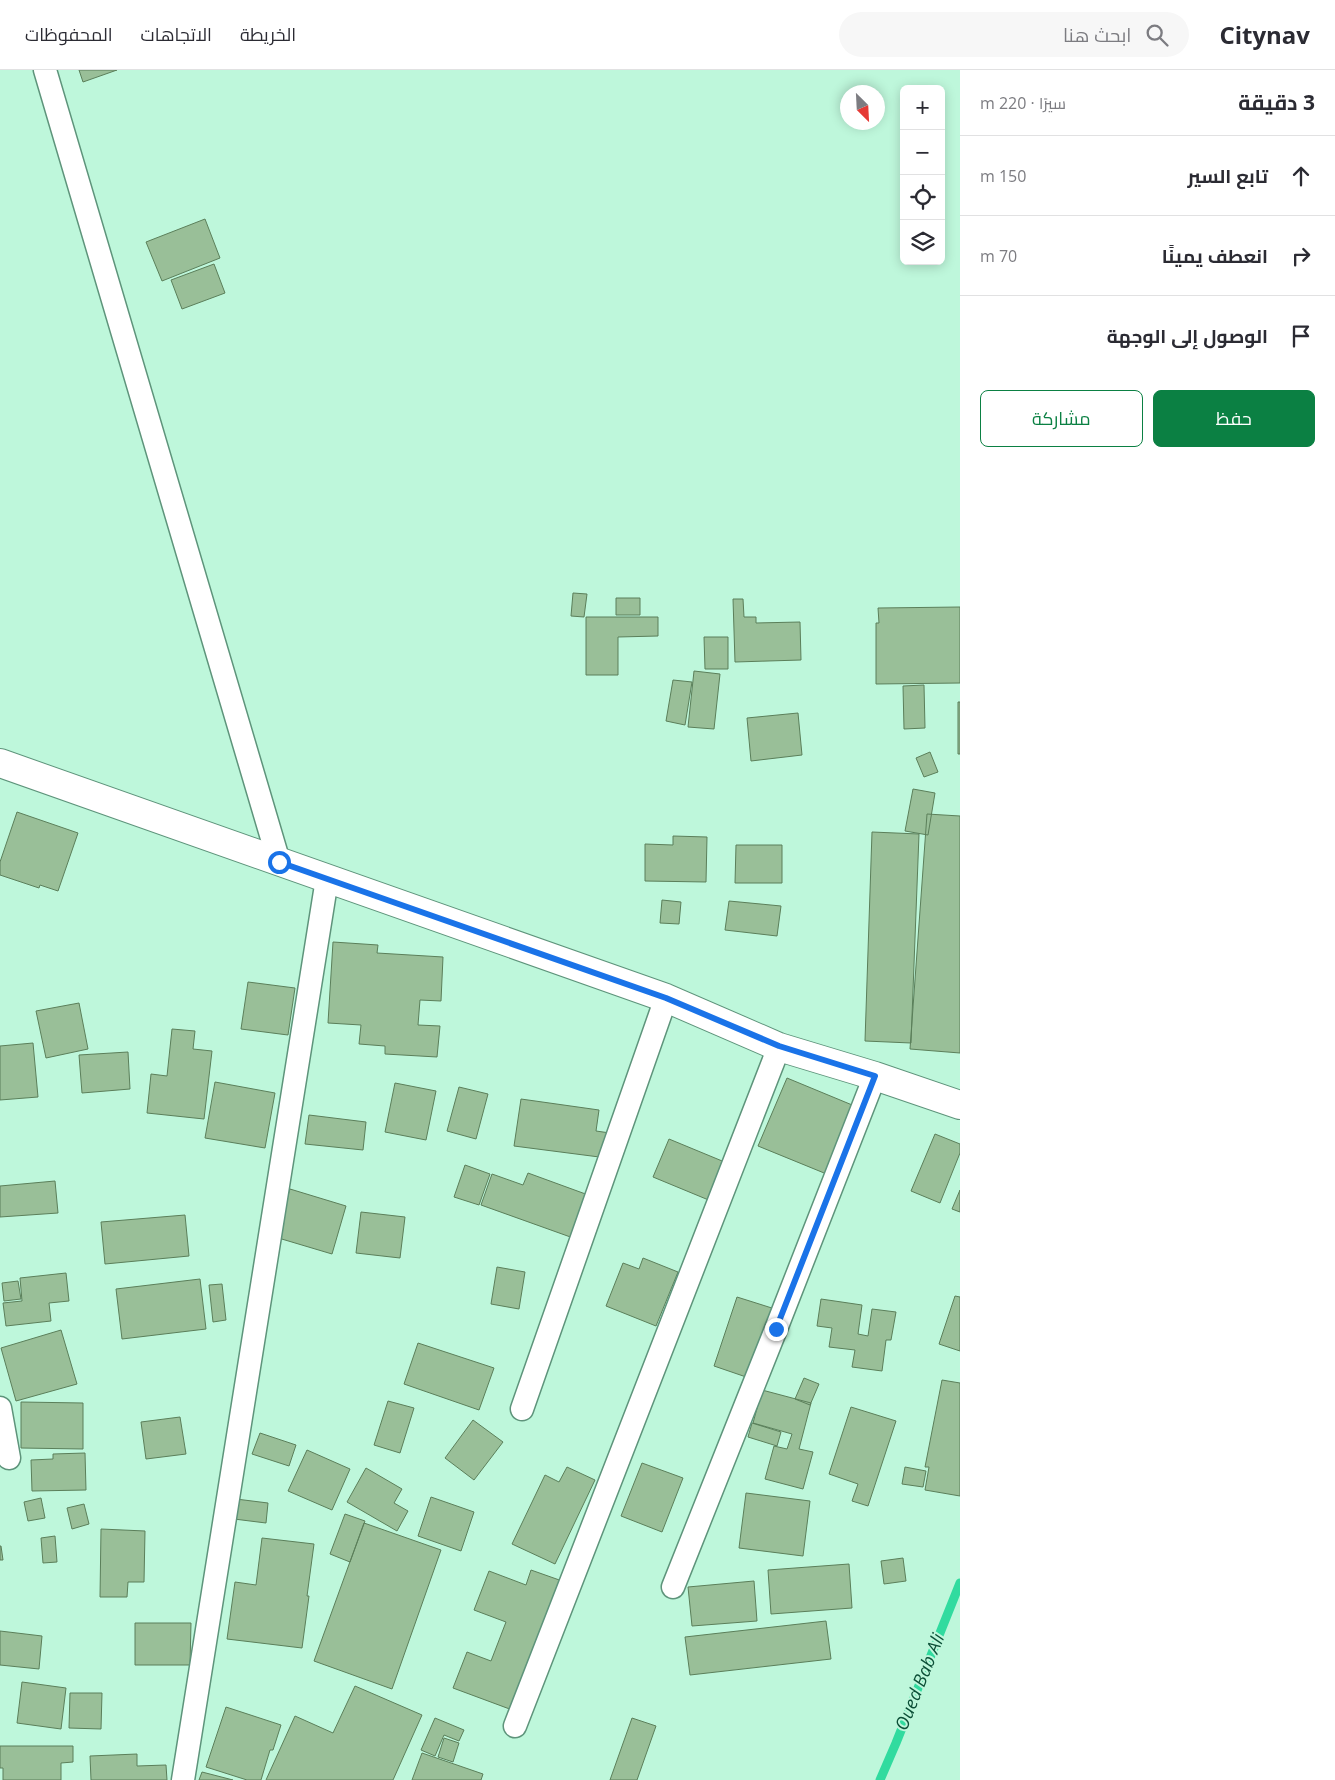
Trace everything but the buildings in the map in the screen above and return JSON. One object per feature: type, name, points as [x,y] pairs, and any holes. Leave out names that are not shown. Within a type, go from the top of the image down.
[{"type":"street","points":[[45,70],[279,862]]},
{"type":"street","points":[[0,763],[666,998],[779,1046],[960,1105]]},
{"type":"street","points":[[183,1780],[327,879]]},
{"type":"street","points":[[522,1409],[666,998]]},
{"type":"street","points":[[515,1726],[779,1046]]},
{"type":"street","points":[[673,1587],[875,1076]]},
{"type":"street","points":[[0,1408],[8,1458]]},
{"type":"waterway","name":"Oued Bab Ali","points":[[880,1780],[960,1583]]},
{"type":"route","points":[[279,862],[666,998],[779,1046],[875,1076],[776,1329]]}]
